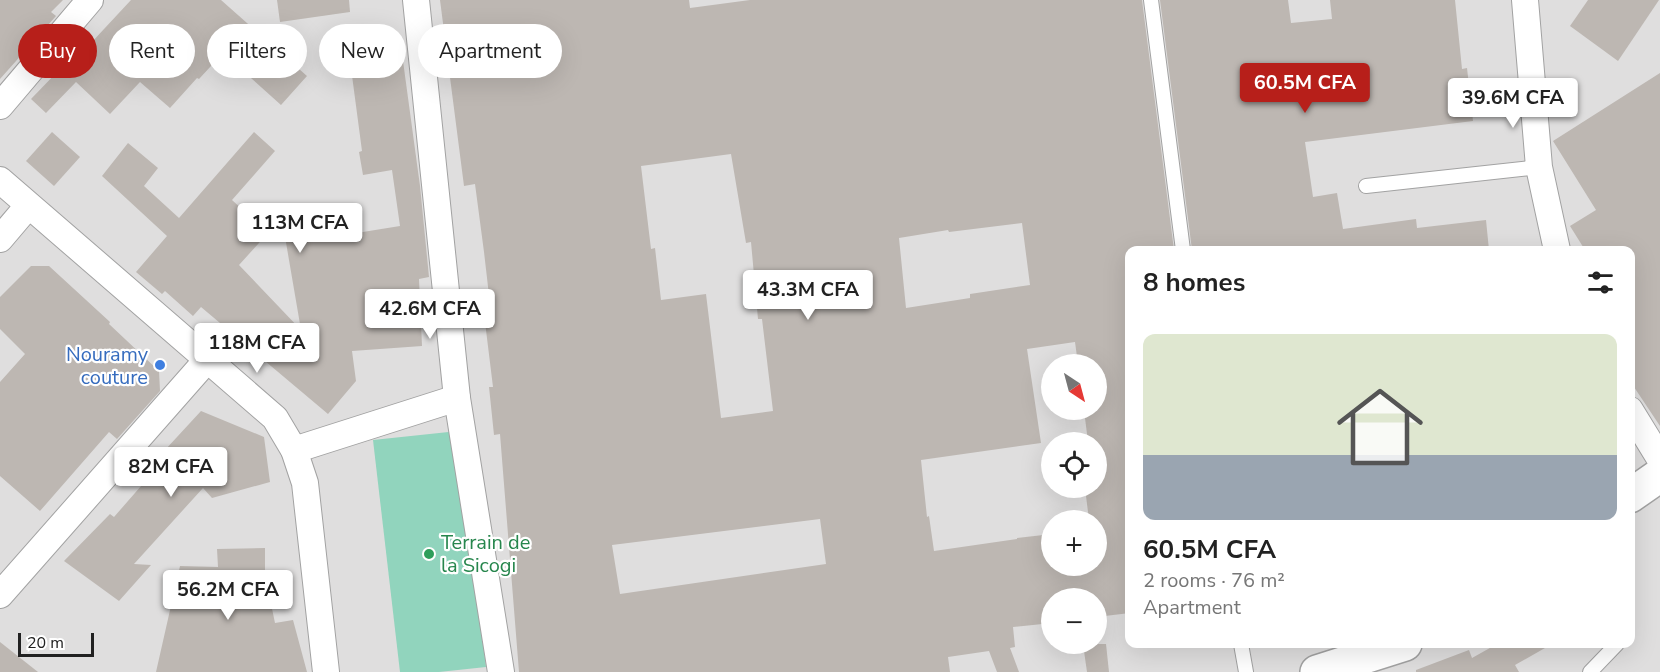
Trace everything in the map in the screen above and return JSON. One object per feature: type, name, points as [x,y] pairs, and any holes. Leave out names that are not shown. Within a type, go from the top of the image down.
[{"type":"street","points":[[0,106],[90,0]]},
{"type":"street","points":[[416,0],[458,398],[501,672]]},
{"type":"street","points":[[1525,0],[1539,167],[1556,246]]},
{"type":"street","points":[[0,180],[275,418],[294,450],[305,483],[327,672]]},
{"type":"street","points":[[0,239],[28,206]]},
{"type":"street","points":[[0,596],[207,360]]},
{"type":"street","points":[[294,450],[458,398]]},
{"type":"street","points":[[1635,418],[1660,459]]},
{"type":"street","points":[[1635,492],[1660,474]]},
{"type":"street","points":[[1317,672],[1392,648]]},
{"type":"lane","points":[[1151,0],[1182,246]]},
{"type":"lane","points":[[1366,186],[1539,167]]},
{"type":"lane","points":[[1243,648],[1246,672]]},
{"type":"lane","points":[[1590,672],[1613,648]]},
{"type":"shaded area","points":[[0,0],[1660,0],[1660,672],[0,672]]},
{"type":"green space","name":"Terrain de la Sicogi","points":[[458,431],[486,667],[439,672],[400,672],[373,440]]},
{"type":"building","points":[[0,0],[63,0],[51,12],[56,16],[49,24],[18,24],[18,59],[0,79]]},
{"type":"building","points":[[131,0],[221,0],[248,24],[207,24],[207,70],[170,108],[140,82],[110,114],[76,82],[46,113],[31,99],[51,78],[97,78],[97,37]]},
{"type":"building","points":[[277,0],[349,0],[350,12],[280,22]]},
{"type":"building","points":[[440,0],[689,0],[690,8],[750,0],[1142,0],[1173,246],[1125,246],[1125,614],[1107,616],[1107,588],[1041,588],[1041,624],[1013,627],[1015,647],[1010,648],[1019,672],[997,672],[989,651],[948,657],[950,672],[519,672],[500,434],[494,435],[489,387],[493,387],[485,322],[492,321],[475,184],[464,186],[450,78],[562,78],[562,24],[443,24]],"holes":[[[731,154],[746,243],[751,242],[758,319],[762,319],[773,411],[721,418],[706,294],[661,300],[655,248],[651,249],[641,166]],[[1022,223],[1030,285],[970,294],[970,298],[906,308],[899,238],[948,230],[949,232]],[[820,519],[826,564],[620,594],[612,545]]]},
{"type":"building","points":[[1160,0],[1288,0],[1291,23],[1332,19],[1330,0],[1455,0],[1462,69],[1467,68],[1473,121],[1305,142],[1313,197],[1337,193],[1343,229],[1416,219],[1417,228],[1486,220],[1489,246],[1191,246]]},
{"type":"building","points":[[1588,0],[1659,0],[1618,61],[1570,26]]},
{"type":"building","points":[[1660,73],[1660,426],[1635,388],[1635,246],[1582,246],[1570,226],[1596,210],[1553,141]]},
{"type":"building","points":[[251,78],[305,78],[281,105]]},
{"type":"building","points":[[352,78],[405,78],[420,186],[429,277],[419,279],[422,346],[352,351],[356,381],[328,414],[201,307],[193,316],[165,291],[162,294],[136,272],[167,236],[102,176],[128,143],[158,168],[144,186],[179,218],[254,132],[275,151],[232,200],[268,233],[239,265],[301,330],[283,225],[335,215],[338,236],[400,226],[392,170],[363,175],[359,152],[362,151]]},
{"type":"building","points":[[52,132],[80,157],[54,186],[26,161]]},
{"type":"building","points":[[31,266],[49,266],[110,322],[109,324],[159,371],[160,391],[117,439],[109,432],[40,511],[0,476],[0,382],[25,354],[0,329],[0,297]]},
{"type":"building","points":[[201,411],[264,437],[270,482],[212,498],[203,488],[134,564],[151,565],[119,601],[64,561],[110,514],[114,517],[169,454],[165,450]]},
{"type":"building","points":[[265,548],[265,575],[275,623],[293,620],[307,672],[156,672],[180,566],[218,567],[217,549]]},
{"type":"building","points":[[0,642],[38,672],[0,672]]},
{"type":"building","points":[[1490,648],[1545,648],[1515,665],[1519,672],[1416,672],[1416,670],[1469,650],[1472,658]]},
{"type":"building","points":[[1107,653],[1109,672],[1087,672],[1084,654]]},
{"type":"place","name":"Nouramy couture","points":[[160,365]]},
{"type":"place","name":"Terrain de la Sicogi","points":[[429,554]]}]
